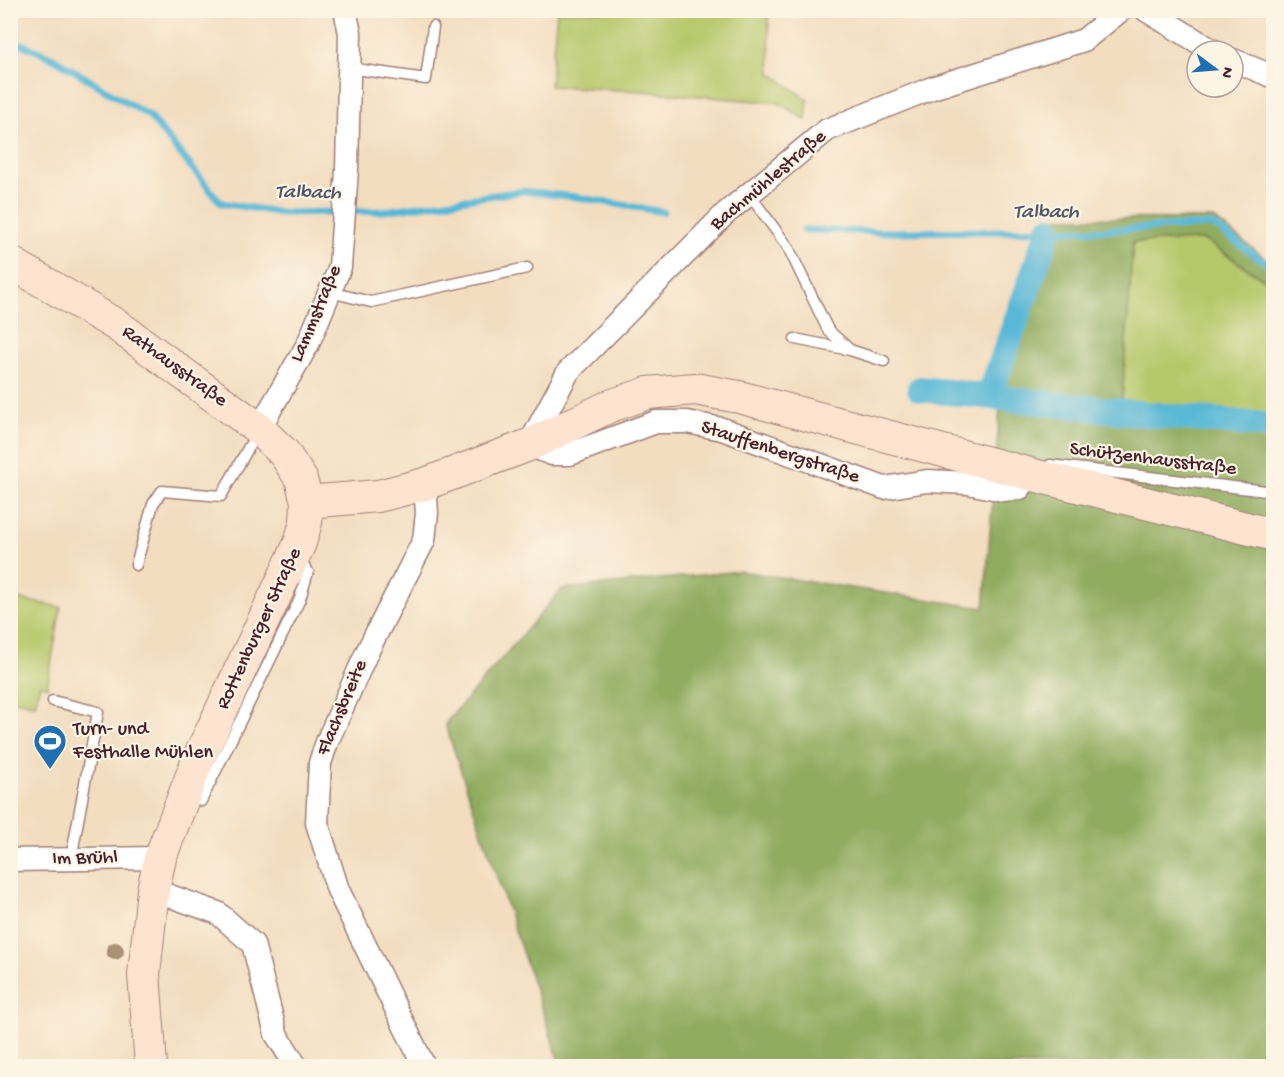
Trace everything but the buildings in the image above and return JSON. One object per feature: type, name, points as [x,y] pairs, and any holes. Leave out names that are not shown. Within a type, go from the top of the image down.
[{"type":"street","name":"Lammstraße","points":[[259,429],[308,344],[340,267],[346,193],[350,33],[345,10]]},
{"type":"street","name":"Bachmühlestraße","points":[[529,445],[568,372],[726,213],[827,130],[932,88],[1084,40],[1121,10]]},
{"type":"street","points":[[1146,10],[1193,39]]},
{"type":"street","points":[[1245,65],[1274,77]]},
{"type":"street","name":"Rathausstraße","points":[[10,262],[118,326],[259,429],[284,453],[301,479],[307,502]]},
{"type":"street","name":"Stauffenbergstraße","points":[[307,502],[378,496],[425,484],[529,445],[629,399],[648,393],[695,389],[739,397],[1274,535]]},
{"type":"street","name":"Stauffenbergstraße","points":[[529,445],[552,454],[570,454],[656,422],[687,422],[722,429],[884,488],[927,481],[968,483],[1003,490],[1020,488],[1031,474]]},
{"type":"street","name":"Flachsbreite","points":[[424,1066],[338,890],[317,823],[320,763],[327,742],[362,662],[424,540],[427,513],[425,484]]},
{"type":"street","name":"Rottenburger Straße","points":[[151,1066],[144,975],[153,890],[159,858],[197,762],[295,555],[306,522],[307,502]]},
{"type":"street","name":"Im Brühl","points":[[10,860],[159,858]]},
{"type":"street","points":[[153,890],[218,913],[253,944],[276,1034],[296,1066]]},
{"type":"lane","points":[[349,68],[426,79],[433,27]]},
{"type":"lane","points":[[749,194],[788,247],[828,330],[850,350]]},
{"type":"lane","points":[[330,292],[371,302],[527,268]]},
{"type":"lane","points":[[795,339],[850,350],[884,361]]},
{"type":"lane","points":[[136,565],[153,504],[162,491],[221,495],[259,429]]},
{"type":"lane","name":"Schützenhausstraße","points":[[1031,474],[1047,464],[1274,492]]},
{"type":"lane","points":[[201,801],[300,599],[308,572],[295,555]]},
{"type":"lane","points":[[53,701],[98,712],[71,859]]},
{"type":"green space","points":[[557,11],[768,11],[771,73],[808,100],[806,120],[779,103],[550,86]]},
{"type":"green space","points":[[1048,218],[1214,219],[1273,264],[1273,285],[1204,240],[1133,242],[1122,400],[1273,414],[1273,1066],[561,1066],[445,724],[562,589],[740,571],[984,608],[1002,381]]},
{"type":"green space","points":[[1204,240],[1273,285],[1273,414],[1122,401],[1133,242]]},
{"type":"green space","points":[[11,598],[61,607],[47,687],[40,684],[35,705],[11,699]]},
{"type":"waterway","name":"Talbach","points":[[10,39],[53,58],[149,116],[221,203],[282,213],[384,211],[523,191],[576,197],[663,212]]},
{"type":"waterway","name":"Talbach","points":[[804,230],[890,232],[1104,230],[1213,225],[1274,269]]},
{"type":"waterway","points":[[989,397],[1049,229]]},
{"type":"waterway","points":[[920,389],[1274,426]]},
{"type":"place","name":"Turn- und Festhalle Mühlen","points":[[50,770]]}]
